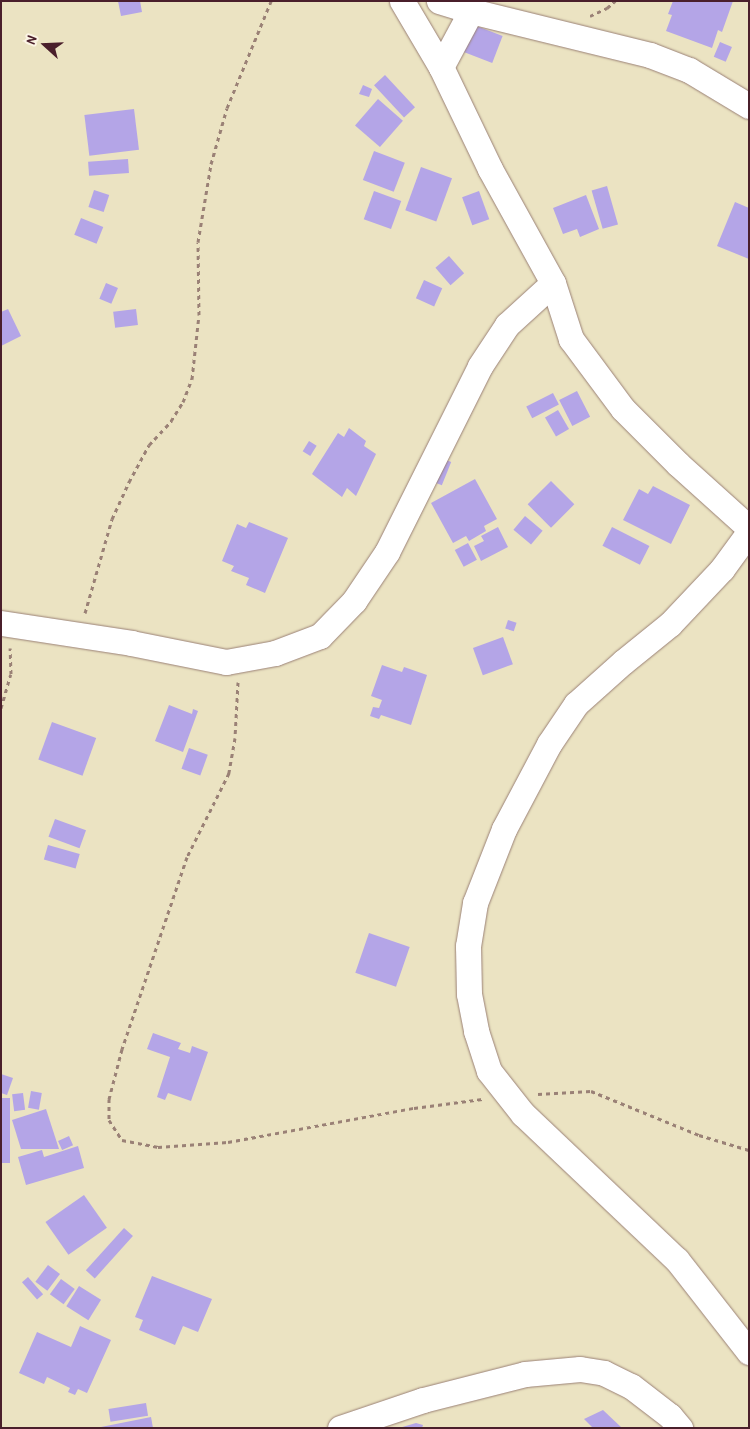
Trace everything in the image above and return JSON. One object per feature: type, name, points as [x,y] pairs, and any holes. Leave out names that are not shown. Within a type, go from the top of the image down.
[{"type":"street","points":[[402,1],[441,67],[490,168],[553,283],[571,339],[622,408],[678,464],[749,528]]},
{"type":"street","points":[[439,1],[471,11],[650,55],[688,70],[749,106]]},
{"type":"street","points":[[441,67],[471,11]]},
{"type":"street","points":[[2,624],[78,635],[226,662],[275,653],[320,636],[354,601],[387,552],[410,510],[480,366],[506,325],[553,283]]},
{"type":"street","points":[[749,532],[722,569],[670,624],[623,662],[576,704],[536,768],[489,863],[475,903],[468,946],[469,994],[476,1031],[489,1071],[506,1096],[677,1260],[749,1352]]},
{"type":"street","points":[[340,1428],[423,1400],[526,1374],[580,1368],[604,1373],[631,1386],[670,1416],[680,1428]]},
{"type":"path","points":[[78,635],[112,519],[129,482],[150,445],[171,421],[183,402],[192,379],[200,315],[198,242],[211,164],[227,108],[271,1]]},
{"type":"path","points":[[1,708],[11,674],[12,652],[2,624]]},
{"type":"path","points":[[226,662],[235,672],[240,686],[235,738],[229,772],[187,857],[122,1049],[109,1099],[109,1120],[122,1140],[158,1147],[228,1142],[414,1108],[506,1096],[591,1091],[700,1135],[749,1150]]},
{"type":"building","points":[[118,1],[140,1],[142,12],[121,16]]},
{"type":"building","points":[[673,1],[733,1],[722,32],[718,30],[712,48],[666,31],[672,15],[668,14]]},
{"type":"building","points":[[469,23],[503,36],[492,63],[459,50]]},
{"type":"building","points":[[720,42],[732,47],[726,62],[714,57]]},
{"type":"building","points":[[385,75],[415,107],[404,117],[374,85]]},
{"type":"building","points":[[363,85],[372,89],[369,97],[359,94]]},
{"type":"building","points":[[378,99],[403,121],[380,147],[355,125]]},
{"type":"building","points":[[134,109],[139,150],[89,156],[84,115]]},
{"type":"building","points":[[374,151],[405,163],[394,192],[363,180]]},
{"type":"building","points":[[128,159],[129,173],[89,176],[88,162]]},
{"type":"building","points":[[421,167],[452,178],[436,222],[405,210]]},
{"type":"building","points":[[607,186],[618,224],[603,229],[592,190]]},
{"type":"building","points":[[94,190],[109,195],[104,212],[88,207]]},
{"type":"building","points":[[374,191],[401,201],[391,229],[364,219]]},
{"type":"building","points":[[479,191],[489,219],[472,225],[462,197]]},
{"type":"building","points":[[586,195],[599,229],[580,237],[577,229],[563,234],[553,208]]},
{"type":"building","points":[[735,202],[749,208],[749,259],[717,246]]},
{"type":"building","points":[[81,218],[103,227],[97,244],[74,235]]},
{"type":"building","points":[[449,256],[464,273],[451,285],[435,268]]},
{"type":"building","points":[[424,280],[442,288],[434,306],[416,298]]},
{"type":"building","points":[[106,283],[118,288],[111,304],[99,299]]},
{"type":"building","points":[[8,309],[21,336],[1,346],[1,312]]},
{"type":"building","points":[[136,309],[138,325],[115,328],[113,312]]},
{"type":"building","points":[[577,391],[590,417],[572,426],[559,400]]},
{"type":"building","points":[[553,393],[559,405],[532,418],[526,407]]},
{"type":"building","points":[[558,410],[569,429],[556,437],[545,418]]},
{"type":"building","points":[[349,428],[366,441],[364,446],[376,454],[356,496],[347,488],[342,497],[312,474],[338,433],[344,437]]},
{"type":"building","points":[[309,441],[317,446],[310,456],[303,451]]},
{"type":"building","points":[[441,458],[451,462],[442,485],[432,481]]},
{"type":"building","points":[[475,479],[497,519],[484,526],[486,531],[469,541],[466,536],[453,543],[431,503]]},
{"type":"building","points":[[551,481],[574,504],[551,528],[528,504]]},
{"type":"building","points":[[653,486],[690,505],[671,544],[623,520],[639,489],[648,494]]},
{"type":"building","points":[[525,516],[543,531],[531,545],[513,530]]},
{"type":"building","points":[[249,522],[288,538],[265,593],[246,585],[249,578],[231,571],[234,566],[222,561],[237,524],[246,528]]},
{"type":"building","points":[[498,527],[508,547],[481,561],[474,546],[484,541],[481,536]]},
{"type":"building","points":[[612,527],[649,546],[640,565],[602,546]]},
{"type":"building","points":[[468,543],[477,560],[464,567],[455,550]]},
{"type":"building","points":[[508,620],[517,623],[514,631],[505,629]]},
{"type":"building","points":[[503,637],[513,664],[483,675],[473,648]]},
{"type":"building","points":[[382,665],[402,672],[404,667],[427,675],[411,725],[381,715],[379,719],[370,716],[373,707],[379,708],[382,700],[371,696]]},
{"type":"building","points":[[169,705],[192,714],[193,709],[198,711],[183,752],[155,741]]},
{"type":"building","points":[[52,722],[96,738],[82,776],[38,760]]},
{"type":"building","points":[[189,748],[208,755],[200,776],[181,769]]},
{"type":"building","points":[[55,819],[86,830],[80,848],[49,837]]},
{"type":"building","points":[[48,845],[80,854],[76,869],[44,859]]},
{"type":"building","points":[[369,933],[410,947],[396,987],[355,973]]},
{"type":"building","points":[[153,1033],[181,1043],[178,1049],[190,1053],[192,1046],[208,1052],[191,1101],[168,1093],[165,1100],[157,1097],[170,1057],[147,1049]]},
{"type":"building","points":[[1,1074],[13,1078],[7,1095],[1,1093]]},
{"type":"building","points":[[31,1091],[42,1093],[39,1110],[28,1108]]},
{"type":"building","points":[[23,1093],[25,1110],[14,1111],[12,1094]]},
{"type":"building","points":[[1,1098],[10,1098],[10,1163],[1,1163]]},
{"type":"building","points":[[46,1109],[59,1149],[21,1149],[12,1120]]},
{"type":"building","points":[[69,1136],[73,1145],[62,1150],[58,1141]]},
{"type":"building","points":[[78,1146],[84,1168],[26,1185],[18,1157],[42,1150],[44,1157]]},
{"type":"building","points":[[84,1195],[107,1228],[68,1255],[45,1222]]},
{"type":"building","points":[[124,1228],[133,1236],[95,1278],[86,1270]]},
{"type":"building","points":[[48,1265],[60,1274],[47,1291],[35,1282]]},
{"type":"building","points":[[152,1276],[212,1299],[198,1332],[183,1326],[175,1345],[139,1330],[143,1320],[135,1317]]},
{"type":"building","points":[[28,1277],[43,1294],[37,1300],[22,1282]]},
{"type":"building","points":[[61,1279],[75,1289],[64,1304],[50,1294]]},
{"type":"building","points":[[79,1286],[101,1300],[88,1320],[66,1306]]},
{"type":"building","points":[[80,1326],[111,1340],[87,1393],[78,1389],[75,1395],[68,1392],[70,1388],[47,1377],[44,1384],[19,1373],[37,1332],[71,1347]]},
{"type":"building","points":[[146,1403],[148,1416],[111,1422],[108,1409]]},
{"type":"building","points":[[603,1410],[622,1428],[593,1428],[584,1419]]},
{"type":"building","points":[[151,1417],[153,1428],[101,1428],[101,1427]]},
{"type":"building","points":[[416,1423],[423,1425],[422,1428],[399,1428]]}]
